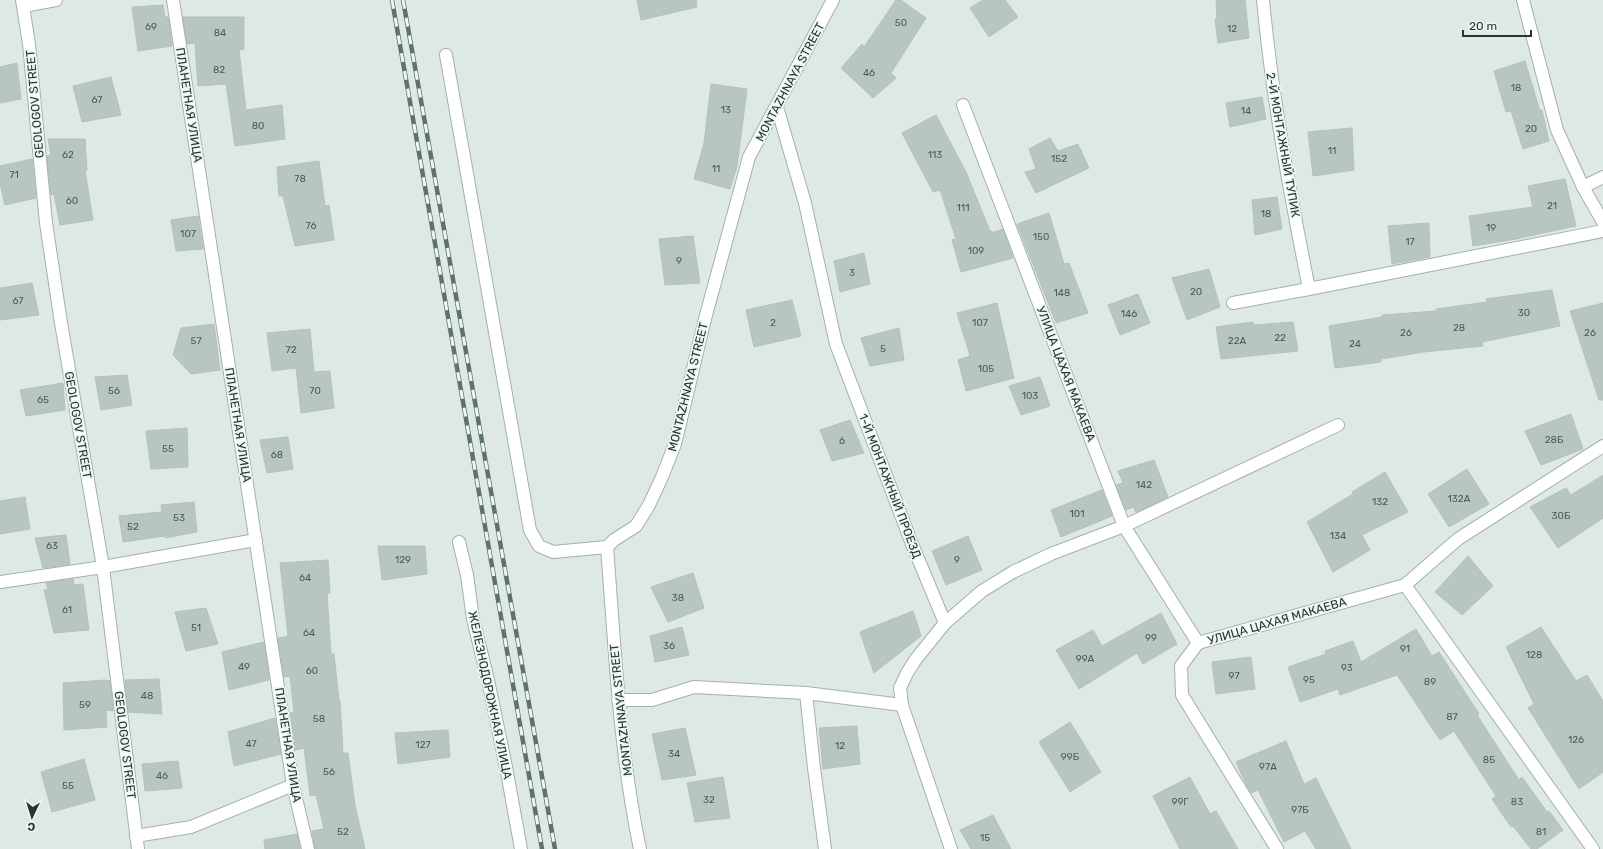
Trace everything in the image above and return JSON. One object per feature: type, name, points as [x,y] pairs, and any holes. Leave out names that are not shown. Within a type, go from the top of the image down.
[{"type":"street","points":[[23,3],[56,0]]},
{"type":"street","name":"ПЛАНЕТНАЯ УЛИЦА","points":[[173,0],[293,785],[308,849]]},
{"type":"street","name":"MONTAZHNAYA STREET","points":[[640,849],[633,819],[618,700],[607,548],[614,540],[636,526],[649,505],[662,477],[672,451],[705,319],[749,157],[833,0]]},
{"type":"street","name":"2-Й МОНТАЖНЫЙ ТУПИК","points":[[1263,0],[1268,59],[1286,175],[1309,289]]},
{"type":"street","points":[[1523,0],[1557,130],[1583,187],[1603,222]]},
{"type":"street","name":"GEOLOGOV STREET","points":[[23,3],[29,44],[46,223],[61,323],[103,567],[138,849]]},
{"type":"street","points":[[446,55],[530,530],[539,546],[553,552],[607,548]]},
{"type":"street","name":"УЛИЦА ЦАХАЯ МАКАЕВА","points":[[963,104],[1124,526],[1198,643],[1405,585]]},
{"type":"street","name":"1-Й МОНТАЖНЫЙ ПРОЕЗД","points":[[777,107],[805,203],[836,344],[912,544],[944,623]]},
{"type":"street","points":[[1583,187],[1603,177]]},
{"type":"street","points":[[1233,303],[1603,231]]},
{"type":"street","points":[[952,849],[902,705],[900,688],[916,659],[944,623],[982,591],[1013,572],[1051,554],[1124,526],[1338,425]]},
{"type":"street","points":[[1593,849],[1405,585],[1458,539],[1603,446]]},
{"type":"street","points":[[0,582],[103,567],[256,540]]},
{"type":"street","name":"ЖЕЛЕЗНОДОРОЖНАЯ УЛИЦА","points":[[459,542],[467,575],[473,619],[488,680],[506,767],[521,849]]},
{"type":"street","points":[[1198,643],[1181,666],[1182,695],[1277,849]]},
{"type":"street","points":[[618,700],[652,700],[694,687],[806,693],[902,705]]},
{"type":"street","points":[[806,693],[825,849]]},
{"type":"street","points":[[136,836],[191,827],[293,785]]},
{"type":"building","points":[[637,0],[696,0],[697,7],[641,20]]},
{"type":"building","points":[[896,0],[901,0],[926,18],[891,73],[896,78],[873,98],[841,68],[862,44],[864,47]]},
{"type":"building","points":[[983,0],[1005,0],[1018,17],[989,37],[970,8]]},
{"type":"building","points":[[1216,0],[1245,0],[1249,38],[1218,43],[1215,19],[1217,19]]},
{"type":"building","points":[[163,5],[165,17],[168,17],[172,46],[138,51],[132,7]]},
{"type":"building","points":[[183,17],[244,17],[244,49],[239,50],[246,110],[282,105],[285,139],[235,146],[226,84],[198,86],[195,43],[187,44]]},
{"type":"building","points":[[1525,61],[1540,111],[1542,110],[1549,141],[1523,149],[1511,111],[1506,112],[1494,71]]},
{"type":"building","points":[[17,63],[21,99],[0,103],[0,67]]},
{"type":"building","points":[[111,77],[121,115],[82,122],[73,86]]},
{"type":"building","points":[[711,84],[747,89],[737,166],[730,189],[694,179],[704,143]]},
{"type":"building","points":[[1262,97],[1266,119],[1230,127],[1226,103]]},
{"type":"building","points":[[936,115],[966,172],[990,231],[992,231],[992,233],[1003,229],[1013,258],[961,272],[952,240],[956,239],[940,190],[933,192],[902,133]]},
{"type":"building","points":[[1352,128],[1354,170],[1313,176],[1308,132]]},
{"type":"building","points":[[1050,138],[1058,151],[1078,144],[1089,168],[1036,193],[1025,172],[1036,169],[1029,149]]},
{"type":"building","points":[[48,139],[85,139],[87,170],[85,171],[93,220],[60,225],[54,194],[51,195],[47,156],[51,155]]},
{"type":"building","points":[[32,159],[36,198],[5,205],[0,184],[0,166]]},
{"type":"building","points":[[319,161],[325,206],[329,205],[334,240],[295,246],[283,196],[279,196],[277,167]]},
{"type":"building","points":[[1565,179],[1576,226],[1516,239],[1473,246],[1469,216],[1533,207],[1528,186]]},
{"type":"building","points":[[1277,197],[1282,229],[1255,235],[1252,200]]},
{"type":"building","points":[[1049,213],[1064,264],[1069,263],[1088,313],[1056,323],[1017,224]]},
{"type":"building","points":[[198,216],[203,249],[176,251],[171,220]]},
{"type":"building","points":[[1429,223],[1430,257],[1392,264],[1388,226]]},
{"type":"building","points":[[693,236],[700,283],[665,285],[659,239]]},
{"type":"building","points":[[864,253],[870,284],[840,292],[834,261]]},
{"type":"building","points":[[1209,269],[1220,307],[1187,320],[1172,278]]},
{"type":"building","points":[[32,283],[39,315],[0,320],[0,288]]},
{"type":"building","points":[[1552,290],[1560,326],[1482,342],[1483,346],[1424,352],[1381,359],[1381,362],[1335,368],[1329,326],[1382,317],[1382,315],[1436,311],[1436,309],[1487,302],[1486,299]]},
{"type":"building","points":[[1138,294],[1150,323],[1120,335],[1108,305]]},
{"type":"building","points":[[792,300],[801,336],[754,347],[746,310]]},
{"type":"building","points":[[997,303],[1014,378],[966,391],[958,360],[970,356],[957,313]]},
{"type":"building","points":[[1603,303],[1603,400],[1599,400],[1570,311]]},
{"type":"building","points":[[1253,322],[1253,325],[1293,322],[1298,351],[1221,359],[1216,327]]},
{"type":"building","points":[[214,324],[220,370],[191,374],[173,355],[181,328]]},
{"type":"building","points":[[899,328],[904,360],[870,366],[861,338]]},
{"type":"building","points":[[310,329],[314,372],[330,371],[334,408],[301,413],[296,368],[272,371],[267,333]]},
{"type":"building","points":[[127,375],[132,405],[101,410],[95,377]]},
{"type":"building","points":[[1040,377],[1050,406],[1021,415],[1009,386]]},
{"type":"building","points":[[63,383],[65,410],[26,416],[20,390]]},
{"type":"building","points":[[1571,414],[1583,449],[1541,465],[1525,431]]},
{"type":"building","points":[[850,420],[864,453],[832,461],[820,430]]},
{"type":"building","points":[[187,428],[188,467],[151,469],[146,431]]},
{"type":"building","points":[[288,437],[293,469],[267,473],[260,440]]},
{"type":"building","points":[[1154,460],[1168,497],[1136,512],[1133,507],[1126,510],[1116,485],[1123,483],[1118,471]]},
{"type":"building","points":[[1467,469],[1489,504],[1449,527],[1428,494]]},
{"type":"building","points":[[1385,472],[1408,512],[1362,535],[1370,550],[1333,572],[1307,522],[1353,494],[1352,492]]},
{"type":"building","points":[[1603,475],[1603,518],[1558,548],[1530,507],[1566,488],[1571,495]]},
{"type":"building","points":[[1102,490],[1112,516],[1061,537],[1051,510]]},
{"type":"building","points":[[25,497],[30,529],[0,534],[0,501]]},
{"type":"building","points":[[194,502],[197,532],[165,538],[165,536],[123,542],[119,516],[162,512],[161,505]]},
{"type":"building","points":[[66,535],[70,564],[43,568],[35,538]]},
{"type":"building","points":[[968,536],[982,570],[946,585],[932,551]]},
{"type":"building","points":[[378,546],[425,546],[427,574],[382,580]]},
{"type":"building","points":[[1468,556],[1493,586],[1462,615],[1435,592]]},
{"type":"building","points":[[328,560],[330,593],[327,593],[331,654],[334,654],[340,700],[343,753],[348,753],[355,805],[365,849],[315,849],[312,831],[324,829],[316,795],[310,796],[304,748],[295,750],[290,713],[294,712],[290,676],[284,677],[278,638],[288,636],[280,563]]},
{"type":"building","points":[[693,573],[704,608],[668,622],[651,587]]},
{"type":"building","points":[[73,579],[74,585],[83,584],[89,630],[54,633],[44,590],[48,589],[46,583]]},
{"type":"building","points":[[206,608],[218,644],[186,651],[175,612]]},
{"type":"building","points":[[913,611],[921,636],[874,673],[860,632]]},
{"type":"building","points":[[1161,613],[1177,644],[1143,664],[1137,653],[1079,689],[1056,650],[1093,630],[1102,646]]},
{"type":"building","points":[[682,627],[689,655],[655,662],[650,636]]},
{"type":"building","points":[[1541,627],[1576,681],[1587,675],[1603,701],[1603,772],[1579,789],[1528,708],[1534,704],[1506,647]]},
{"type":"building","points":[[1416,629],[1432,656],[1439,652],[1519,780],[1522,777],[1547,812],[1549,811],[1563,830],[1537,849],[1531,849],[1513,826],[1511,827],[1492,799],[1496,796],[1454,731],[1440,740],[1397,675],[1340,695],[1338,689],[1300,702],[1288,667],[1326,654],[1325,651],[1353,641],[1361,662]]},
{"type":"building","points":[[264,642],[269,680],[229,690],[222,652]]},
{"type":"building","points":[[1251,657],[1255,689],[1216,694],[1212,662]]},
{"type":"building","points":[[159,679],[162,714],[128,712],[125,680]]},
{"type":"building","points":[[105,680],[110,681],[113,711],[106,710],[107,727],[64,730],[63,683]]},
{"type":"building","points":[[275,718],[281,754],[234,766],[228,732]]},
{"type":"building","points":[[1070,722],[1101,772],[1070,792],[1039,742]]},
{"type":"building","points":[[857,726],[860,764],[823,769],[819,728]]},
{"type":"building","points":[[685,728],[696,775],[662,780],[652,734]]},
{"type":"building","points":[[448,730],[450,757],[398,764],[395,733]]},
{"type":"building","points":[[1286,741],[1304,784],[1316,778],[1351,849],[1316,849],[1305,831],[1284,842],[1258,790],[1251,793],[1236,762]]},
{"type":"building","points":[[84,759],[95,800],[52,812],[41,772]]},
{"type":"building","points":[[178,761],[182,788],[145,791],[142,764]]},
{"type":"building","points":[[723,777],[730,818],[695,822],[687,783]]},
{"type":"building","points":[[1190,777],[1210,814],[1216,811],[1238,849],[1180,849],[1153,796]]},
{"type":"building","points":[[993,815],[1011,849],[971,849],[960,830]]},
{"type":"building","points":[[297,834],[300,849],[265,849],[264,840]]},
{"type":"railway","points":[[392,0],[542,849]]},
{"type":"railway","points":[[403,0],[555,849]]}]
